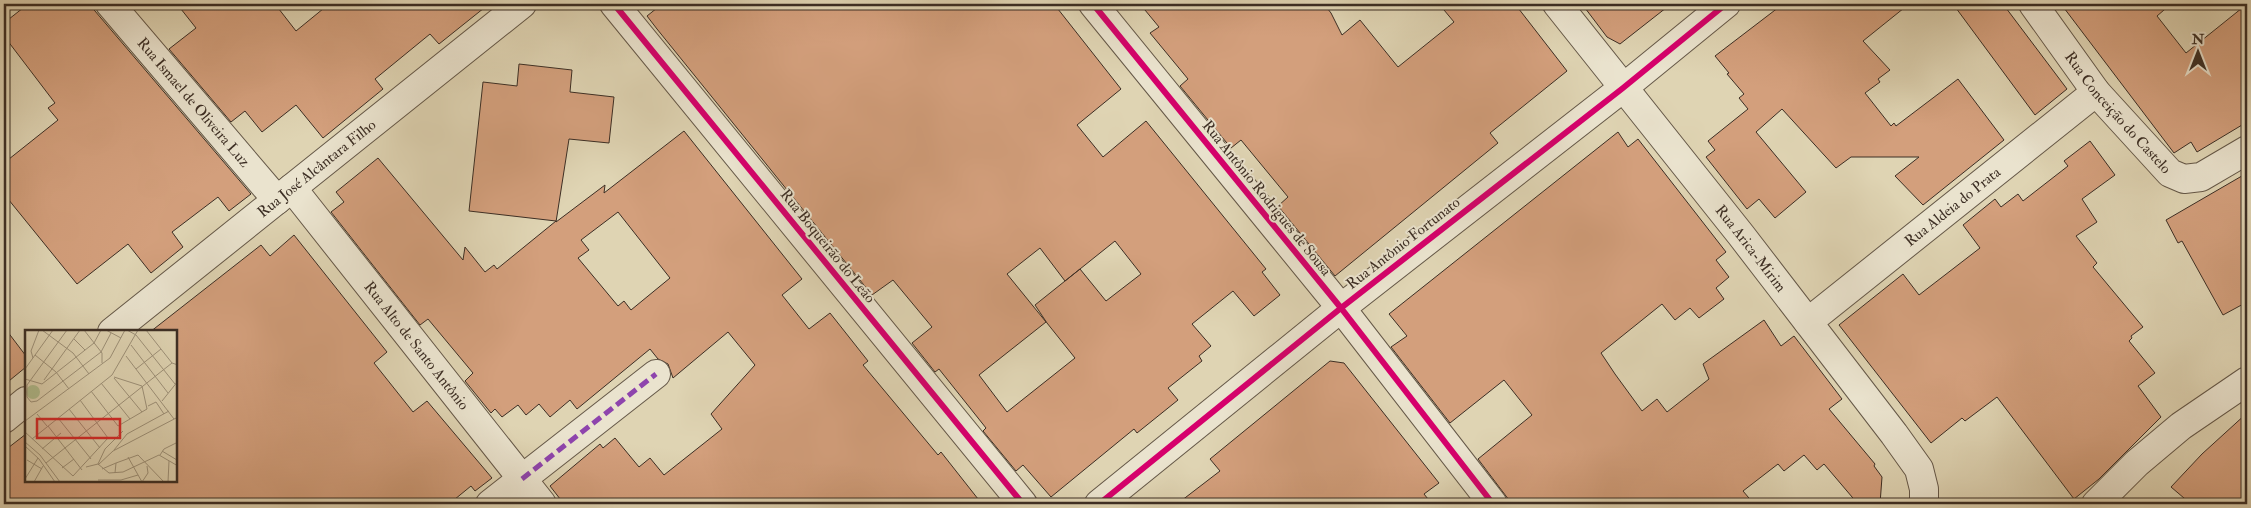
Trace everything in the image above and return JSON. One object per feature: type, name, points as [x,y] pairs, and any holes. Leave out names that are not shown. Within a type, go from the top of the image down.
[{"type":"street","name":"Rua Ismael de Oliveira Luz","points":[[110,4],[284,194]]},
{"type":"street","name":"Rua José Alcântara Filho","points":[[114,330],[522,4]]},
{"type":"street","name":"Rua Boqueirão do Leão","points":[[614,4],[1022,504]]},
{"type":"street","name":"Rua Antônio Rodrigues de Sousa","points":[[1093,4],[1341,308],[1493,504]]},
{"type":"street","name":"Rua Arica-Mirim","points":[[1557,4],[1808,322],[1919,469],[1924,489],[1924,504]]},
{"type":"street","name":"Rua Antônio Fortunato","points":[[1099,504],[1341,308],[1623,88],[1726,4]]},
{"type":"street","name":"Rua Conceição do Castelo","points":[[2033,4],[2096,92],[2170,173],[2184,179],[2201,178],[2247,150]]},
{"type":"street","name":"Rua Aldeia do Prata","points":[[1808,322],[2096,92]]},
{"type":"street","name":"Rua Alto de Santo Antônio","points":[[284,194],[542,504]]},
{"type":"street","points":[[490,504],[656,374]]},
{"type":"street","points":[[2096,504],[2137,463],[2181,426],[2247,382]]},
{"type":"street","points":[[4,419],[25,402]]},
{"type":"building","points":[[28,4],[89,4],[251,194],[229,211],[218,197],[172,232],[183,247],[151,273],[128,244],[77,284],[4,194],[4,163],[58,120],[48,108],[55,103],[4,36],[4,23]]},
{"type":"building","points":[[177,4],[275,4],[296,31],[329,4],[489,4],[439,44],[430,34],[375,79],[383,89],[323,138],[296,105],[262,132],[245,111],[231,122],[169,49],[196,28]]},
{"type":"building","points":[[662,4],[1054,4],[1121,89],[1077,125],[1103,157],[1146,121],[1266,269],[1262,272],[1280,295],[1254,316],[1233,291],[1192,324],[1211,346],[1199,356],[1202,361],[1168,388],[1178,400],[1137,433],[1134,429],[1051,497],[1023,465],[1016,471],[983,431],[986,428],[939,369],[935,372],[912,343],[932,327],[893,280],[872,295],[647,16]],"holes":[[[1115,241],[1141,274],[1106,301],[1080,269]],[[1040,248],[1065,281],[1035,305],[1075,358],[1007,412],[979,375],[1046,322],[1007,274]]]},
{"type":"building","points":[[1140,4],[1324,4],[1331,13],[1342,35],[1360,20],[1398,67],[1454,22],[1439,4],[1515,4],[1567,71],[1490,133],[1498,143],[1335,276],[1278,206],[1288,197],[1241,140],[1231,148],[1180,86],[1188,79],[1150,33],[1159,27]]},
{"type":"building","points":[[1582,4],[1671,4],[1620,44],[1607,37]]},
{"type":"building","points":[[1783,4],[1909,4],[1863,41],[1890,70],[1878,79],[1880,82],[1865,93],[1891,126],[1894,123],[1896,126],[1958,79],[2004,140],[1923,205],[1895,176],[1919,157],[1851,157],[1836,168],[1782,109],[1756,132],[1806,192],[1775,218],[1759,199],[1747,209],[1706,157],[1715,150],[1708,141],[1748,109],[1739,98],[1744,94],[1715,56]]},
{"type":"building","points":[[1953,4],[2003,4],[2067,89],[2035,115]]},
{"type":"building","points":[[2061,4],[2171,4],[2157,16],[2186,53],[2247,4],[2247,122],[2197,152],[2191,142],[2174,153]]},
{"type":"building","points":[[519,64],[572,70],[570,92],[614,97],[609,143],[569,139],[556,222],[605,185],[604,193],[684,131],[802,279],[782,295],[809,329],[830,313],[868,361],[863,365],[938,455],[941,452],[982,504],[564,504],[550,486],[600,444],[603,448],[615,438],[639,467],[650,458],[664,475],[722,429],[711,414],[755,365],[728,332],[673,378],[668,364],[658,359],[650,349],[577,409],[570,400],[550,417],[539,404],[526,415],[518,405],[502,417],[495,409],[491,413],[465,381],[473,373],[428,319],[420,325],[331,212],[344,202],[336,192],[378,158],[463,260],[465,247],[485,272],[494,265],[497,269],[556,221],[469,211],[483,82],[517,86]],"holes":[[[618,212],[670,278],[631,310],[624,301],[618,306],[578,258],[589,250],[581,240]]]},
{"type":"building","points":[[1618,132],[1628,147],[1638,139],[1726,252],[1716,260],[1729,277],[1716,288],[1724,299],[1699,318],[1690,308],[1675,320],[1662,304],[1601,353],[1615,374],[1642,411],[1657,399],[1667,412],[1709,379],[1703,364],[1764,320],[1781,346],[1794,336],[1842,399],[1829,409],[1875,464],[1874,466],[1882,477],[1880,504],[1858,504],[1824,464],[1817,470],[1804,455],[1784,471],[1778,464],[1743,491],[1754,504],[1512,504],[1478,459],[1532,415],[1504,380],[1450,423],[1391,347],[1407,336],[1389,314]]},
{"type":"building","points":[[2090,141],[2115,175],[2082,199],[2097,222],[2076,236],[2097,263],[2093,267],[2143,327],[2131,336],[2132,338],[2129,341],[2155,373],[2138,386],[2161,417],[2099,479],[2074,499],[1997,397],[1965,421],[1962,418],[1931,443],[1839,325],[1903,274],[1919,295],[1980,248],[1963,225],[1995,199],[2001,207],[2018,194],[2023,201],[2068,166],[2064,161]]},
{"type":"building","points":[[2247,173],[2247,302],[2223,315],[2182,241],[2178,243],[2166,220]]},
{"type":"building","points":[[294,235],[387,352],[374,363],[413,412],[427,401],[492,478],[475,491],[471,486],[449,504],[4,504],[4,451],[25,435],[25,483],[178,483],[178,330],[153,330],[261,245],[270,256]]},
{"type":"building","points":[[4,327],[25,355],[25,368],[4,385]]},
{"type":"building","points":[[1330,361],[1344,363],[1439,483],[1424,494],[1432,504],[1177,504],[1220,471],[1210,459]]},
{"type":"building","points":[[2247,413],[2247,504],[2191,504],[2171,487],[2202,454]]},
{"type":"marked path","points":[[522,479],[656,374]]},
{"type":"cycle path","points":[[614,4],[1023,504]]},
{"type":"cycle path","points":[[1093,4],[1341,308],[1493,504]]},
{"type":"cycle path","points":[[1099,504],[1341,308],[1623,88],[1726,4]]}]
